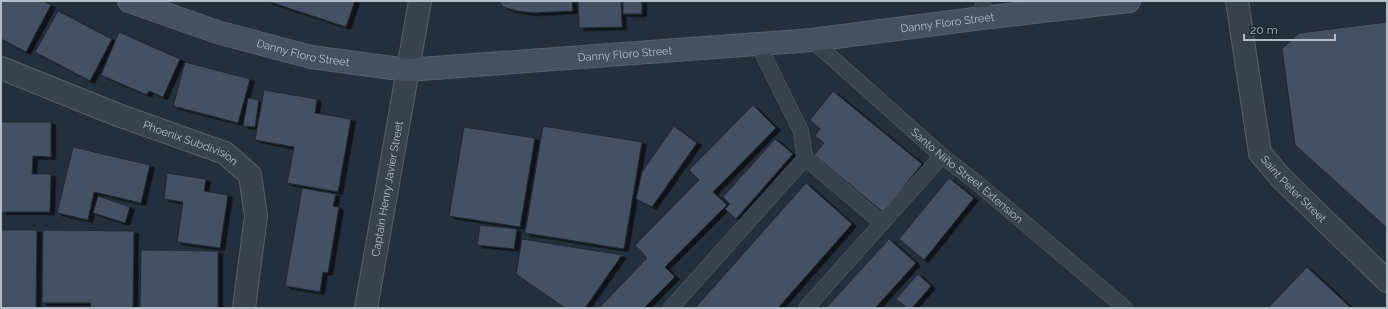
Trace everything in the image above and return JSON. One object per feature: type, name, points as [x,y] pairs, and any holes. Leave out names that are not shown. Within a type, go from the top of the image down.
[{"type":"main road","name":"Danny Floro Street","points":[[129,1],[217,32],[311,57],[407,70],[812,40],[983,9],[1129,1]]},
{"type":"street","name":"Captain Henry Javier Street","points":[[366,308],[420,1]]},
{"type":"street","name":"Saint Peter Street","points":[[1237,1],[1260,153],[1281,178],[1387,281]]},
{"type":"street","name":"Phoenix Subdivision","points":[[1,68],[118,115],[226,153],[250,174],[256,216],[244,308]]},
{"type":"lane","name":"Santo Niño Street Extension","points":[[812,40],[942,156],[976,182],[1125,308]]},
{"type":"lane","points":[[758,44],[801,131],[804,158],[882,223]]},
{"type":"lane","points":[[806,308],[942,156]]},
{"type":"lane","points":[[671,308],[804,158]]},
{"type":"building","points":[[1,1],[44,1],[51,5],[26,52],[1,39]]},
{"type":"building","points":[[267,1],[355,1],[346,27]]},
{"type":"building","points":[[499,1],[572,1],[573,11],[533,13],[517,11],[503,7]]},
{"type":"building","points":[[578,1],[621,1],[622,27],[579,28]]},
{"type":"building","points":[[623,1],[642,1],[642,14],[623,14]]},
{"type":"building","points":[[58,11],[112,39],[90,81],[35,52]]},
{"type":"building","points":[[1387,22],[1387,228],[1295,145],[1282,49],[1299,33]]},
{"type":"building","points":[[119,32],[180,59],[163,97],[149,91],[147,95],[101,75]]},
{"type":"building","points":[[185,62],[250,79],[238,123],[173,106]]},
{"type":"building","points":[[264,90],[317,99],[315,113],[351,119],[338,192],[287,183],[294,147],[255,140]]},
{"type":"building","points":[[833,91],[922,164],[883,212],[814,155],[824,143],[815,136],[820,129],[810,120]]},
{"type":"building","points":[[248,98],[259,100],[255,127],[243,126]]},
{"type":"building","points":[[753,105],[776,128],[713,192],[727,205],[665,267],[675,277],[644,308],[599,308],[647,258],[635,245],[699,180],[689,170]]},
{"type":"building","points":[[1,122],[51,122],[51,157],[33,156],[32,174],[51,174],[50,212],[1,212]]},
{"type":"building","points":[[543,126],[642,142],[624,249],[525,233]]},
{"type":"building","points":[[674,126],[697,143],[652,207],[636,199],[642,172]]},
{"type":"building","points":[[464,127],[535,138],[520,227],[449,216]]},
{"type":"building","points":[[775,139],[793,154],[736,219],[725,209],[730,204],[723,197]]},
{"type":"building","points":[[73,147],[150,165],[141,203],[94,192],[88,220],[57,213]]},
{"type":"building","points":[[167,173],[206,179],[204,191],[228,195],[220,248],[177,242],[183,202],[164,199]]},
{"type":"building","points":[[949,178],[974,198],[924,260],[899,239]]},
{"type":"building","points":[[806,183],[852,224],[778,308],[695,308]]},
{"type":"building","points":[[302,188],[336,194],[333,206],[339,207],[328,273],[323,272],[320,292],[285,286]]},
{"type":"building","points":[[98,196],[130,207],[125,223],[93,213]]},
{"type":"building","points":[[480,225],[517,229],[514,249],[477,245]]},
{"type":"building","points":[[1,230],[37,230],[36,308],[1,308]]},
{"type":"building","points":[[43,230],[134,231],[133,308],[90,308],[91,303],[42,303]]},
{"type":"building","points":[[522,239],[622,255],[585,308],[565,308],[516,274]]},
{"type":"building","points":[[889,239],[916,263],[875,308],[826,308]]},
{"type":"building","points":[[141,250],[218,251],[218,308],[140,308]]},
{"type":"building","points":[[1307,267],[1351,308],[1268,308]]},
{"type":"building","points":[[918,274],[931,286],[912,308],[907,308],[896,299]]}]
